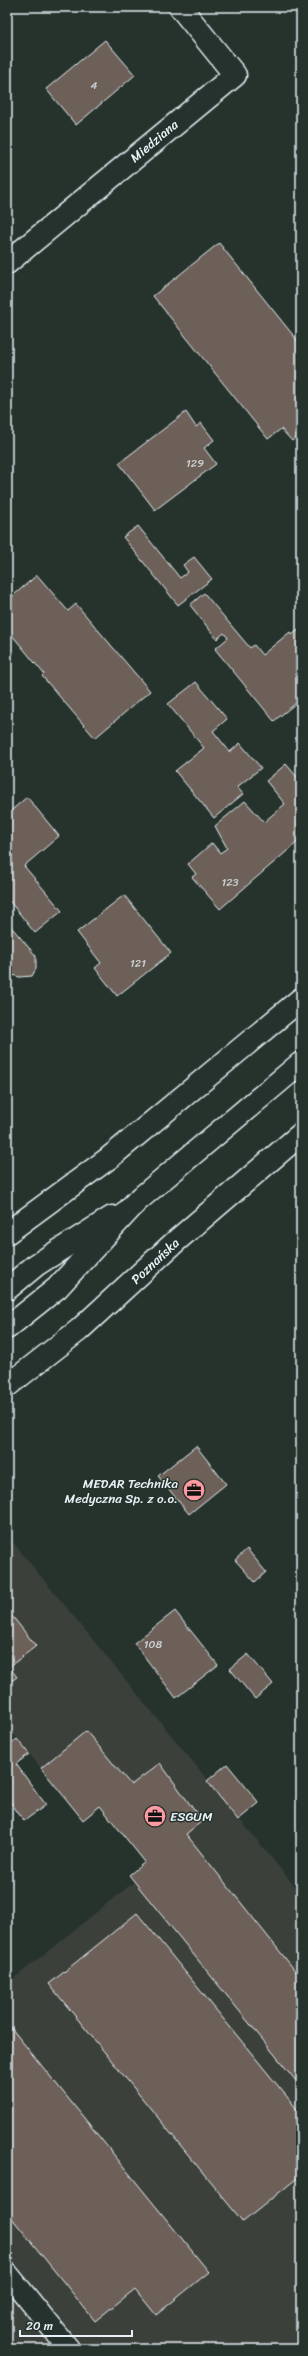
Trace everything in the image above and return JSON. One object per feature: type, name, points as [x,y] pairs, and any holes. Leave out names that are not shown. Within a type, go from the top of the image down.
[{"type":"street","name":"Miedziana","points":[[7,263],[235,75],[180,7]]},
{"type":"street","points":[[7,1233],[120,1149],[301,999]]},
{"type":"street","points":[[7,1328],[57,1288],[137,1201],[301,1063]]},
{"type":"street","name":"Poznańska","points":[[7,1386],[84,1326],[176,1241],[301,1134]]},
{"type":"street","points":[[7,1289],[36,1265],[137,1201]]},
{"type":"lane","points":[[7,2273],[69,2349]]},
{"type":"shaded area","points":[[7,1535],[301,1894],[301,2349],[7,2349],[7,1984],[134,1882],[129,1875],[145,1862],[100,1807],[83,1820],[7,1726]]},
{"type":"building","points":[[105,40],[135,75],[76,125],[46,89]]},
{"type":"building","points":[[219,243],[301,345],[301,433],[292,441],[281,429],[268,439],[153,296]]},
{"type":"building","points":[[186,412],[196,427],[201,423],[214,440],[204,448],[216,464],[155,510],[119,463]]},
{"type":"building","points":[[138,526],[180,578],[188,572],[183,565],[194,557],[212,579],[178,605],[123,537]]},
{"type":"building","points":[[37,575],[68,611],[76,604],[150,691],[95,738],[42,676],[44,674],[7,629],[7,601]]},
{"type":"building","points":[[204,593],[250,648],[254,645],[262,655],[290,632],[292,635],[298,630],[301,634],[301,699],[274,721],[215,649],[228,638],[224,633],[217,639],[190,605]]},
{"type":"building","points":[[196,682],[227,719],[213,731],[230,752],[240,743],[261,768],[237,787],[243,794],[214,818],[175,771],[204,748],[168,704]]},
{"type":"building","points":[[286,764],[297,777],[301,773],[301,839],[220,909],[192,877],[196,874],[188,864],[212,843],[220,853],[227,848],[215,826],[245,801],[264,822],[285,804],[266,781]]},
{"type":"building","points":[[27,797],[59,836],[24,866],[62,911],[35,933],[7,898],[7,814]]},
{"type":"building","points":[[124,895],[171,953],[117,996],[95,968],[101,963],[77,932]]},
{"type":"building","points":[[7,922],[36,956],[36,969],[32,976],[19,977],[13,975],[7,968]]},
{"type":"building","points":[[196,1446],[226,1484],[189,1514],[158,1476]]},
{"type":"building","points":[[247,1549],[266,1572],[255,1582],[235,1560]]},
{"type":"building","points":[[8,1611],[36,1646],[9,1667],[17,1677],[7,1684]]},
{"type":"building","points":[[175,1611],[218,1665],[176,1698],[134,1643]]},
{"type":"building","points":[[248,1654],[273,1684],[255,1699],[230,1669]]},
{"type":"building","points":[[86,1731],[131,1785],[160,1763],[202,1821],[186,1834],[301,1978],[301,2087],[129,1875],[145,1862],[100,1806],[83,1820],[41,1768]]},
{"type":"building","points":[[17,1739],[29,1754],[16,1764],[46,1805],[24,1821],[7,1797],[7,1747]]},
{"type":"building","points":[[227,1764],[259,1803],[238,1820],[207,1781]]},
{"type":"building","points":[[137,1913],[301,2114],[301,2175],[243,2222],[49,1984]]},
{"type":"building","points":[[7,2023],[209,2272],[156,2315],[135,2289],[95,2321],[7,2212]]},
{"type":"place","name":"MEDAR Technika Medyczna Sp. z o.o.","points":[[194,1490]]},
{"type":"place","name":"ESGUM","points":[[155,1816]]}]
